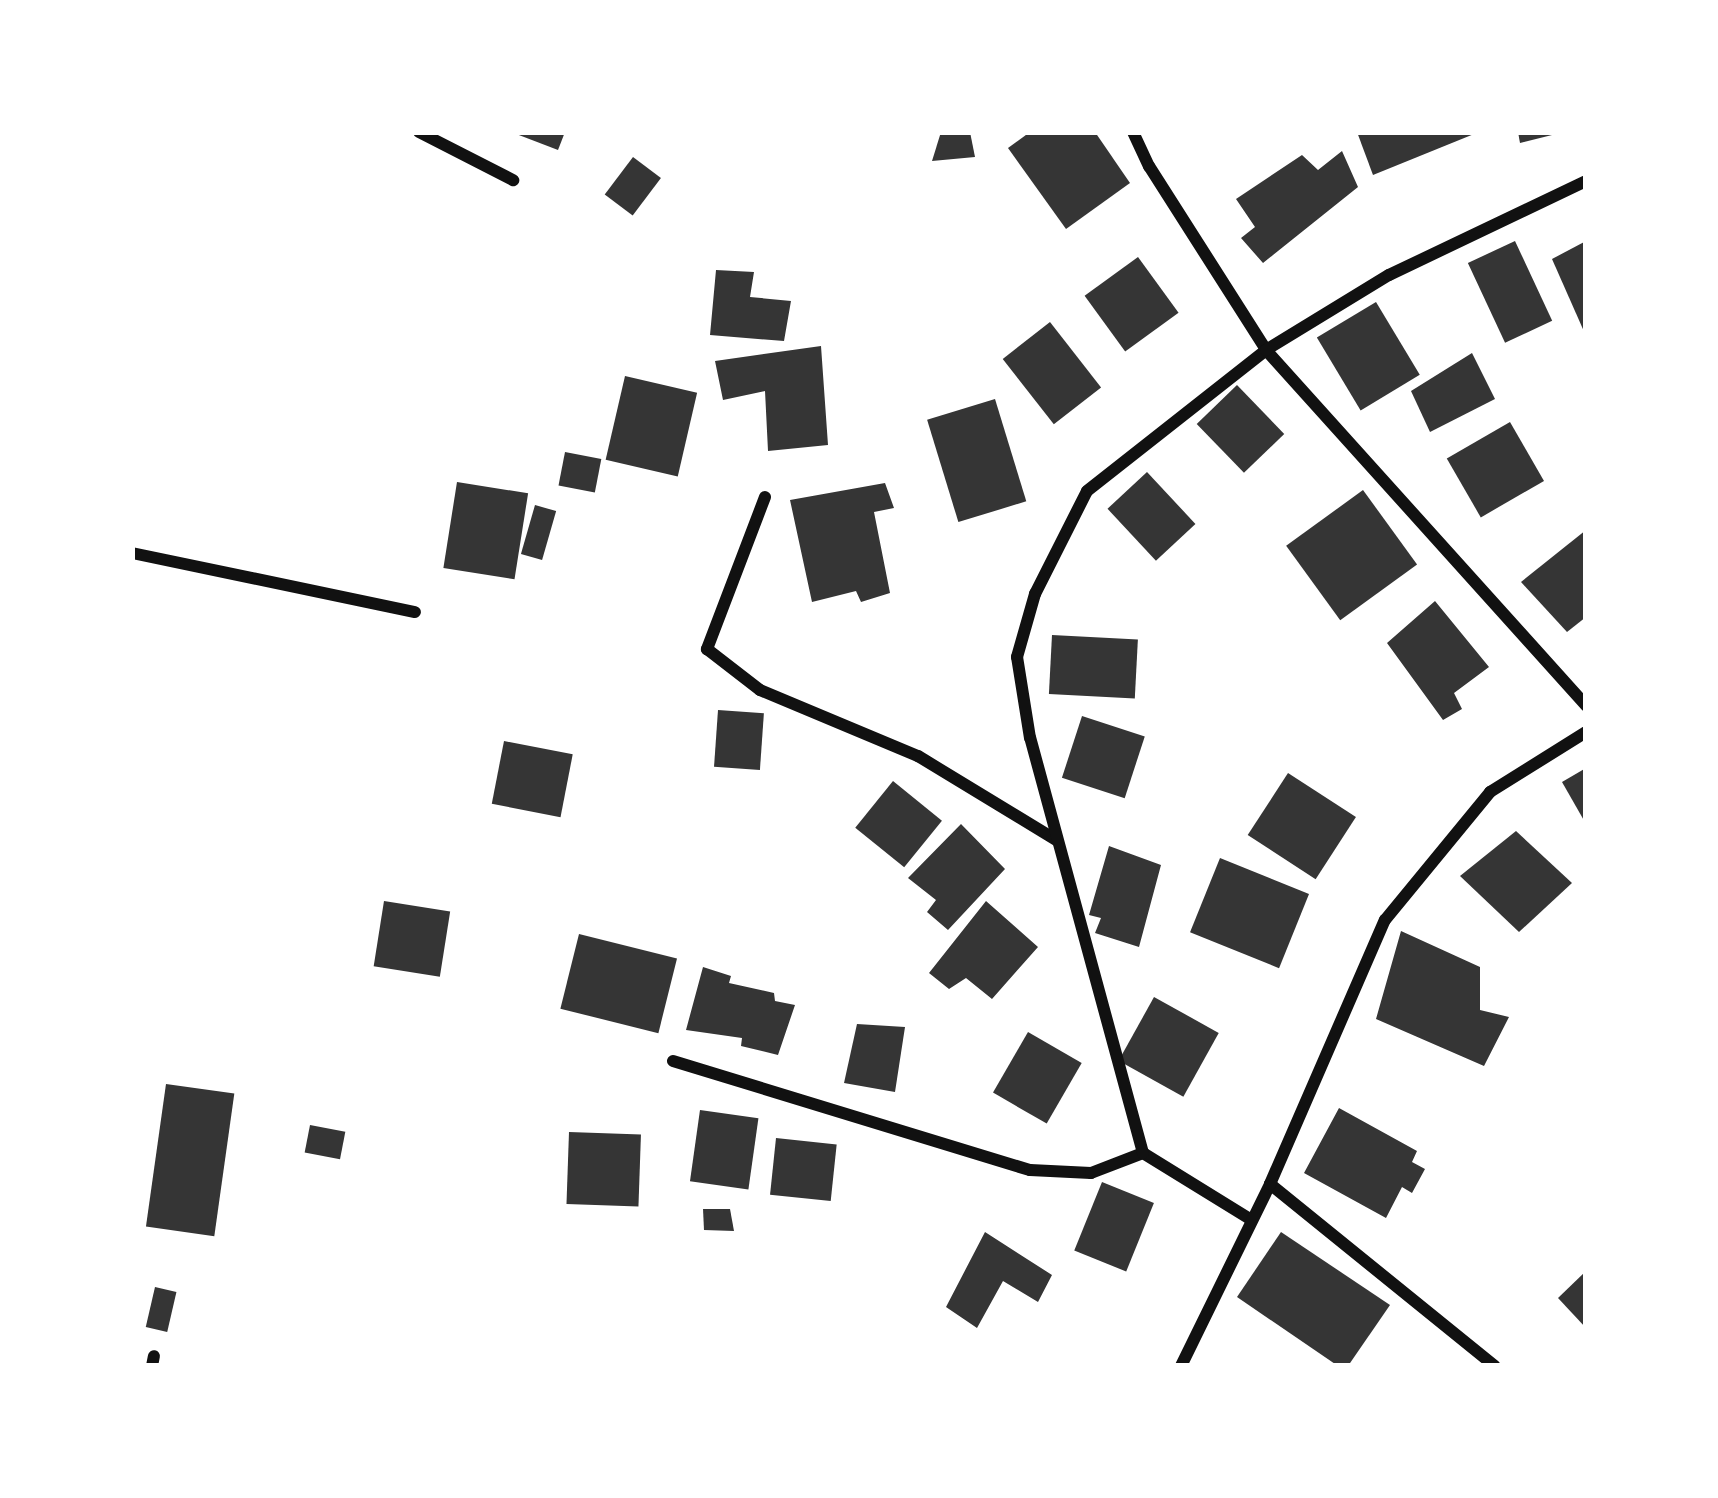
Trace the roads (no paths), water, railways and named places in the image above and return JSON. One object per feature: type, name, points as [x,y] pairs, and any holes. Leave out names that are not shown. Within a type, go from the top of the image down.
[{"type":"street","points":[[419,132],[513,180]]},
{"type":"street","points":[[1133,132],[1149,166],[1266,350],[1586,706]]},
{"type":"street","points":[[1250,1220],[1143,1153],[1030,738],[1017,657],[1048,562],[1087,490],[1266,350],[1389,275],[1586,181]]},
{"type":"street","points":[[765,497],[707,649],[760,690],[917,757],[1056,840]]},
{"type":"street","points":[[132,553],[415,612]]},
{"type":"street","points":[[1181,1366],[1270,1184],[1385,920],[1490,791],[1586,732]]},
{"type":"street","points":[[673,1060],[1030,1170],[1091,1173],[1143,1153]]},
{"type":"street","points":[[1270,1184],[1495,1366]]}]
